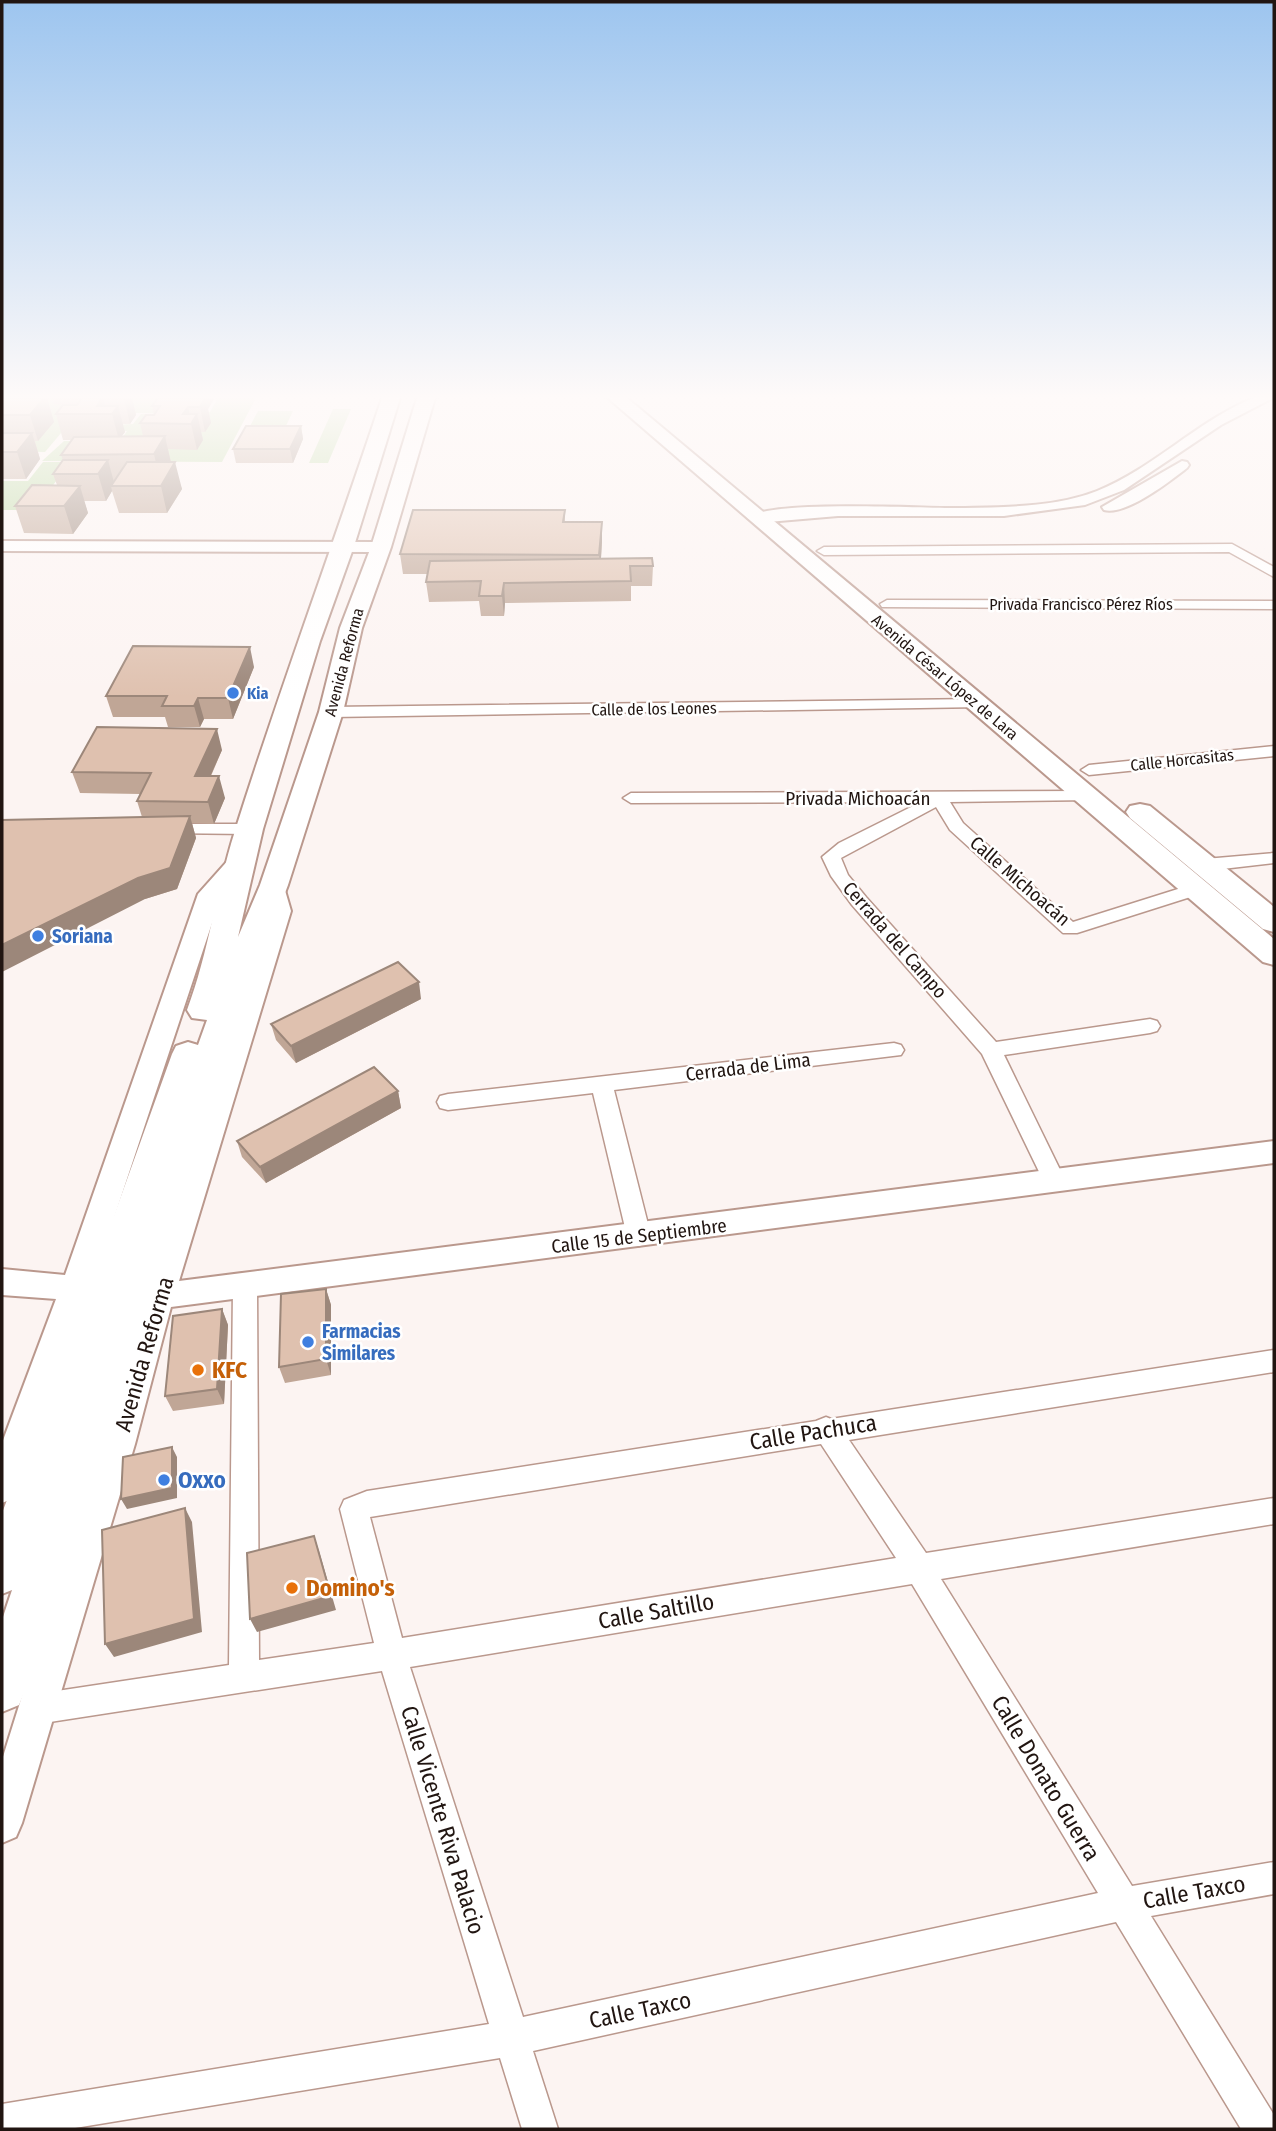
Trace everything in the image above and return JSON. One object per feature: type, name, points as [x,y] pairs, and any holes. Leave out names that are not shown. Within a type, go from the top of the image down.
[{"type":"main road","name":"Avenida Reforma","points":[[2,1688],[213,983],[244,845],[308,641],[360,497]]},
{"type":"main road","name":"Avenida Reforma","points":[[2,1572],[119,1292],[274,885],[331,712],[352,628],[381,547],[394,497]]},
{"type":"main road","name":"Avenida César López de Lara","points":[[743,497],[773,521],[824,551],[1274,922]]},
{"type":"main road","name":"Avenida César López de Lara","points":[[747,497],[977,704],[1274,955]]},
{"type":"street","points":[[773,521],[913,517],[1023,510],[1092,497]]},
{"type":"street","points":[[913,517],[1030,522],[1102,509],[1130,497]]},
{"type":"street","points":[[2,546],[381,547]]},
{"type":"street","points":[[824,551],[1232,548],[1274,573]]},
{"type":"street","name":"Privada Francisco Pérez Ríos","points":[[887,604],[1274,605]]},
{"type":"street","name":"Calle de los Leones","points":[[331,712],[977,704]]},
{"type":"street","name":"Calle Horcasitas","points":[[1089,770],[1274,751]]},
{"type":"street","name":"Privada Michoacán","points":[[631,798],[940,799],[1086,796]]},
{"type":"street","name":"Calle Michoacán","points":[[940,799],[956,825],[1070,929],[1196,889]]},
{"type":"street","name":"Cerrada del Campo","points":[[940,799],[845,847],[831,857],[840,876],[859,901],[991,1050],[1055,1182]]},
{"type":"street","points":[[152,829],[244,845]]},
{"type":"street","points":[[1205,865],[1274,858]]},
{"type":"street","points":[[991,1050],[1150,1026]]},
{"type":"street","name":"Cerrada de Lima","points":[[448,1102],[894,1050]]},
{"type":"street","points":[[602,1084],[639,1236]]},
{"type":"street","name":"Calle 15 de Septiembre","points":[[2,1282],[119,1292],[245,1286],[1274,1152]]},
{"type":"street","points":[[244,1679],[245,1286]]},
{"type":"street","name":"Avenida Reforma","points":[[2,1487],[119,1292]]},
{"type":"street","name":"Avenida Reforma","points":[[2,1823],[118,1444],[119,1292]]},
{"type":"street","name":"Calle Pachuca","points":[[354,1509],[367,1504],[826,1429],[1274,1361]]},
{"type":"street","name":"Calle Donato Guerra","points":[[826,1429],[918,1567],[1262,2129]]},
{"type":"street","name":"Calle Vicente Riva Palacio","points":[[354,1509],[392,1656],[540,2129]]},
{"type":"street","name":"Calle Saltillo","points":[[37,1709],[392,1656],[918,1567],[1274,1511]]},
{"type":"street","name":"Calle Taxco","points":[[2,2122],[510,2038],[1124,1904],[1274,1878]]},
{"type":"green space","points":[[2,497],[44,497],[35,510],[2,510]]},
{"type":"building","points":[[22,497],[71,497],[64,506],[15,506]]},
{"type":"building","points":[[413,510],[565,510],[563,522],[602,522],[599,555],[400,554]]},
{"type":"building","points":[[652,558],[653,566],[630,566],[631,581],[504,583],[502,596],[479,596],[481,581],[426,582],[430,561]]},
{"type":"building","points":[[133,646],[250,647],[228,698],[198,698],[194,706],[162,706],[167,696],[106,696]]},
{"type":"building","points":[[97,727],[217,729],[195,776],[219,776],[208,802],[137,801],[151,773],[72,772]]},
{"type":"building","name":"Soriana","points":[[190,816],[170,868],[138,878],[2,945],[2,820]]},
{"type":"building","points":[[398,962],[419,982],[291,1046],[271,1024]]},
{"type":"building","points":[[374,1067],[398,1091],[260,1167],[237,1141]]},
{"type":"building","name":"Farmacias Similares","points":[[326,1289],[326,1359],[279,1367],[281,1294]]},
{"type":"building","points":[[222,1309],[217,1389],[165,1396],[173,1316]]},
{"type":"building","points":[[172,1447],[172,1488],[121,1499],[123,1457]]},
{"type":"building","points":[[185,1508],[194,1619],[105,1644],[102,1530]]},
{"type":"building","name":"Domino's","points":[[314,1536],[331,1596],[250,1619],[247,1553]]},
{"type":"place","name":"Kia","points":[[233,693]]},
{"type":"place","name":"Soriana","points":[[38,936]]},
{"type":"place","name":"Farmacias Similares","points":[[308,1342]]},
{"type":"place","name":"KFC","points":[[198,1370]]},
{"type":"place","name":"Oxxo","points":[[164,1480]]},
{"type":"place","name":"Domino's","points":[[292,1588]]}]
